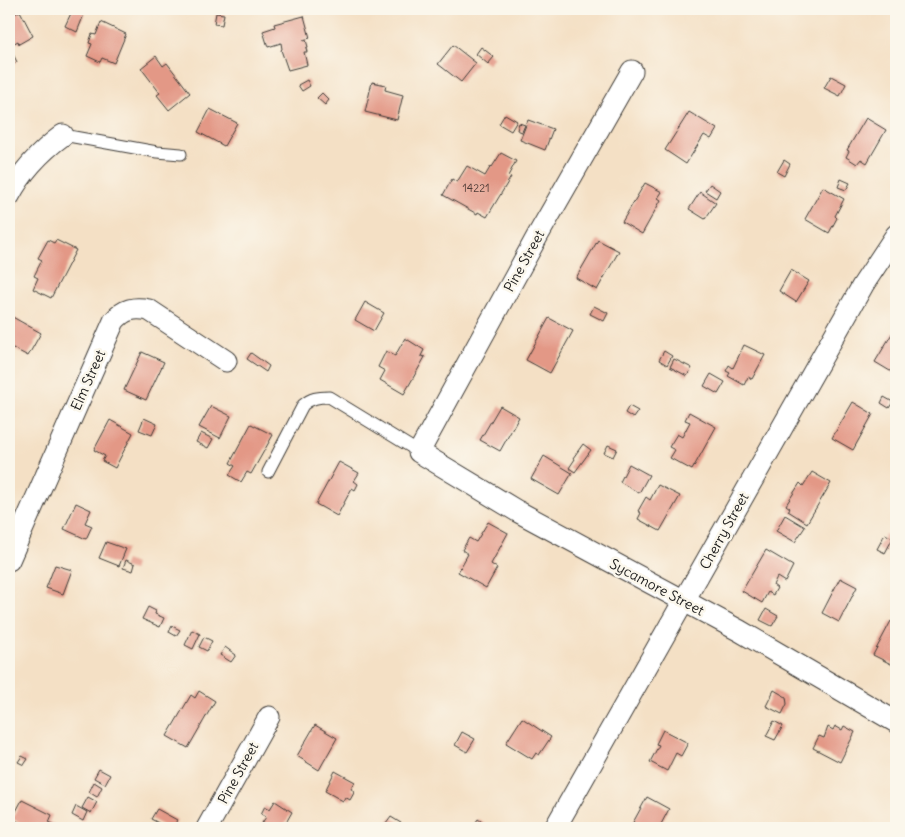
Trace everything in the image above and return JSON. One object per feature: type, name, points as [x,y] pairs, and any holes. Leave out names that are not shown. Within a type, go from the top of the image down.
[{"type":"street","name":"Pine Street","points":[[419,452],[538,235],[632,71]]},
{"type":"street","points":[[9,196],[26,169],[43,150],[63,135]]},
{"type":"street","name":"Cherry Street","points":[[555,828],[858,294],[896,235]]},
{"type":"street","name":"Elm Street","points":[[9,560],[114,321],[120,314],[127,310],[138,308],[149,310],[226,361]]},
{"type":"street","name":"Sycamore Street","points":[[419,452],[517,511],[740,632],[896,722]]},
{"type":"street","name":"Pine Street","points":[[207,828],[269,717]]},
{"type":"lane","points":[[63,135],[157,152],[180,154]]},
{"type":"lane","points":[[268,472],[303,405],[309,400],[319,397],[328,397],[419,452]]},
{"type":"building","points":[[73,9],[85,12],[77,32],[65,26]]},
{"type":"building","points":[[20,11],[33,36],[19,44],[18,41],[9,46],[9,17]]},
{"type":"building","points":[[216,13],[224,14],[222,25],[214,24]]},
{"type":"building","points":[[304,16],[310,38],[303,40],[306,40],[308,47],[306,48],[307,52],[304,52],[307,65],[288,70],[281,50],[281,43],[268,47],[263,31],[275,27],[274,24]]},
{"type":"building","points":[[101,22],[126,34],[114,63],[102,58],[100,62],[87,56],[92,44],[89,43],[92,34],[96,35]]},
{"type":"building","points":[[453,45],[476,63],[461,82],[438,64]]},
{"type":"building","points":[[9,46],[17,62],[9,66]]},
{"type":"building","points":[[481,47],[494,57],[488,64],[476,54]]},
{"type":"building","points":[[156,56],[163,66],[167,63],[190,93],[169,110],[157,95],[160,93],[141,68]]},
{"type":"building","points":[[831,76],[846,84],[840,96],[824,88]]},
{"type":"building","points":[[307,80],[310,86],[302,91],[298,85]]},
{"type":"building","points":[[372,82],[386,85],[385,90],[403,95],[397,120],[365,112]]},
{"type":"building","points":[[322,93],[329,100],[325,105],[317,98]]},
{"type":"building","points":[[210,109],[237,123],[224,146],[198,132]]},
{"type":"building","points":[[689,112],[717,129],[711,139],[704,135],[686,164],[665,150]]},
{"type":"building","points":[[505,114],[517,121],[511,131],[499,124]]},
{"type":"building","points":[[866,118],[886,130],[867,163],[861,159],[857,164],[846,157],[849,151],[847,150]]},
{"type":"building","points":[[528,120],[553,129],[545,150],[520,140]]},
{"type":"building","points":[[519,123],[525,125],[522,132],[517,130]]},
{"type":"building","points":[[501,153],[516,161],[508,176],[511,177],[487,217],[478,212],[477,214],[443,195],[452,179],[457,182],[467,166],[485,176]]},
{"type":"building","points":[[784,160],[790,164],[784,176],[777,172]]},
{"type":"building","points":[[841,179],[850,183],[846,190],[838,187]]},
{"type":"building","points":[[645,183],[662,192],[658,198],[661,200],[642,234],[622,222]]},
{"type":"building","points":[[710,184],[720,191],[716,198],[705,191]]},
{"type":"building","points":[[823,187],[844,199],[829,233],[805,219]]},
{"type":"building","points":[[700,192],[716,203],[705,219],[689,209]]},
{"type":"building","points":[[48,240],[54,243],[56,240],[76,250],[51,298],[33,289],[38,278],[34,276],[42,260],[38,258]]},
{"type":"building","points":[[598,240],[619,251],[597,290],[576,278]]},
{"type":"building","points":[[791,270],[809,281],[796,302],[779,291]]},
{"type":"building","points":[[365,302],[384,313],[374,331],[355,320]]},
{"type":"building","points":[[594,306],[608,313],[604,321],[590,314]]},
{"type":"building","points":[[9,315],[41,333],[28,356],[9,346]]},
{"type":"building","points":[[549,318],[573,331],[550,373],[526,360]]},
{"type":"building","points":[[893,332],[896,334],[895,374],[875,362]]},
{"type":"building","points":[[405,338],[424,350],[421,356],[425,357],[404,394],[380,380],[385,371],[378,367],[386,351],[395,356]]},
{"type":"building","points":[[744,345],[765,355],[752,379],[748,377],[744,385],[728,376],[730,373],[726,371],[729,365],[733,368]]},
{"type":"building","points":[[664,351],[672,356],[667,365],[659,360]]},
{"type":"building","points":[[142,352],[164,362],[146,400],[124,390]]},
{"type":"building","points":[[251,353],[269,366],[266,372],[247,359]]},
{"type":"building","points":[[674,359],[692,368],[687,376],[670,367]]},
{"type":"building","points":[[711,374],[725,382],[718,394],[704,386]]},
{"type":"building","points":[[884,397],[893,402],[889,408],[881,403]]},
{"type":"building","points":[[853,402],[873,414],[853,450],[832,438]]},
{"type":"building","points":[[211,406],[231,416],[220,438],[199,427]]},
{"type":"building","points":[[500,406],[519,417],[500,451],[480,440]]},
{"type":"building","points":[[629,406],[638,411],[633,418],[625,413]]},
{"type":"building","points":[[689,412],[716,427],[692,470],[670,458],[675,450],[669,447],[677,434],[682,437],[690,422],[685,420]]},
{"type":"building","points":[[144,418],[157,424],[152,435],[139,430]]},
{"type":"building","points":[[110,420],[133,433],[115,468],[102,461],[105,456],[94,450]]},
{"type":"building","points":[[251,424],[273,435],[251,474],[247,472],[241,482],[229,475],[235,466],[230,463]]},
{"type":"building","points":[[201,433],[213,439],[208,448],[196,442]]},
{"type":"building","points":[[583,444],[591,450],[575,472],[569,468],[575,459],[573,458]]},
{"type":"building","points":[[608,445],[617,449],[613,457],[604,453]]},
{"type":"building","points":[[544,456],[572,473],[559,495],[531,479]]},
{"type":"building","points":[[339,462],[359,473],[354,481],[358,484],[355,490],[352,488],[337,516],[316,504]]},
{"type":"building","points":[[629,464],[649,475],[639,493],[620,482]]},
{"type":"building","points":[[812,472],[831,483],[807,523],[788,511],[790,508],[786,505],[800,483],[803,486]]},
{"type":"building","points":[[658,485],[680,496],[660,531],[638,519],[641,513],[638,511],[646,497],[650,500]]},
{"type":"building","points":[[76,503],[91,510],[85,523],[92,526],[86,539],[64,529]]},
{"type":"building","points":[[785,515],[805,527],[795,542],[776,531]]},
{"type":"building","points":[[488,522],[508,533],[491,564],[497,568],[486,588],[458,572],[468,554],[462,550],[469,538],[476,542]]},
{"type":"building","points":[[885,534],[893,538],[885,553],[877,549]]},
{"type":"building","points":[[106,542],[126,549],[119,566],[99,558]]},
{"type":"building","points":[[766,550],[793,566],[785,582],[777,577],[773,585],[777,588],[773,595],[768,592],[762,603],[742,591]]},
{"type":"building","points":[[126,560],[135,564],[133,571],[123,568]]},
{"type":"building","points":[[55,565],[72,570],[63,594],[46,588]]},
{"type":"building","points":[[840,578],[857,587],[839,622],[822,613]]},
{"type":"building","points":[[148,607],[156,611],[155,614],[164,618],[160,627],[142,619]]},
{"type":"building","points":[[766,609],[778,616],[772,626],[760,620]]},
{"type":"building","points":[[891,621],[896,624],[895,666],[873,655]]},
{"type":"building","points":[[172,626],[180,630],[176,636],[169,632]]},
{"type":"building","points":[[192,630],[200,634],[193,649],[185,645]]},
{"type":"building","points":[[204,637],[212,641],[207,651],[199,647]]},
{"type":"building","points":[[225,647],[236,655],[231,662],[220,655]]},
{"type":"building","points":[[774,690],[786,697],[787,704],[782,714],[766,706]]},
{"type":"building","points":[[199,691],[215,701],[188,748],[167,736],[191,695],[195,698]]},
{"type":"building","points":[[522,718],[551,737],[539,755],[536,753],[532,759],[506,743]]},
{"type":"building","points":[[774,721],[783,726],[775,740],[766,736]]},
{"type":"building","points":[[315,725],[337,738],[319,770],[297,756]]},
{"type":"building","points":[[835,726],[842,730],[844,726],[855,732],[840,762],[813,748],[819,736],[824,738],[828,727],[833,730]]},
{"type":"building","points":[[663,730],[688,743],[681,756],[676,753],[667,771],[650,762],[659,745],[656,744]]},
{"type":"building","points":[[462,732],[475,739],[467,752],[455,745]]},
{"type":"building","points":[[22,756],[28,759],[24,765],[18,762]]},
{"type":"building","points":[[99,769],[110,775],[105,784],[94,778]]},
{"type":"building","points":[[335,771],[355,782],[351,789],[355,791],[350,800],[345,797],[343,801],[325,791]]},
{"type":"building","points":[[94,782],[102,787],[97,797],[89,792]]},
{"type":"building","points":[[88,797],[97,802],[91,813],[82,808]]},
{"type":"building","points":[[647,797],[669,809],[659,828],[630,828]]},
{"type":"building","points":[[22,800],[52,815],[49,822],[62,828],[31,828],[12,819]]},
{"type":"building","points":[[275,801],[292,812],[283,828],[271,828],[262,823],[266,817],[261,814],[265,806],[270,809]]},
{"type":"building","points":[[76,806],[87,812],[83,821],[72,815]]},
{"type":"building","points":[[157,809],[177,820],[173,828],[168,828],[151,819]]},
{"type":"building","points":[[391,817],[409,828],[383,828]]},
{"type":"building","points":[[478,819],[491,828],[472,828]]}]
